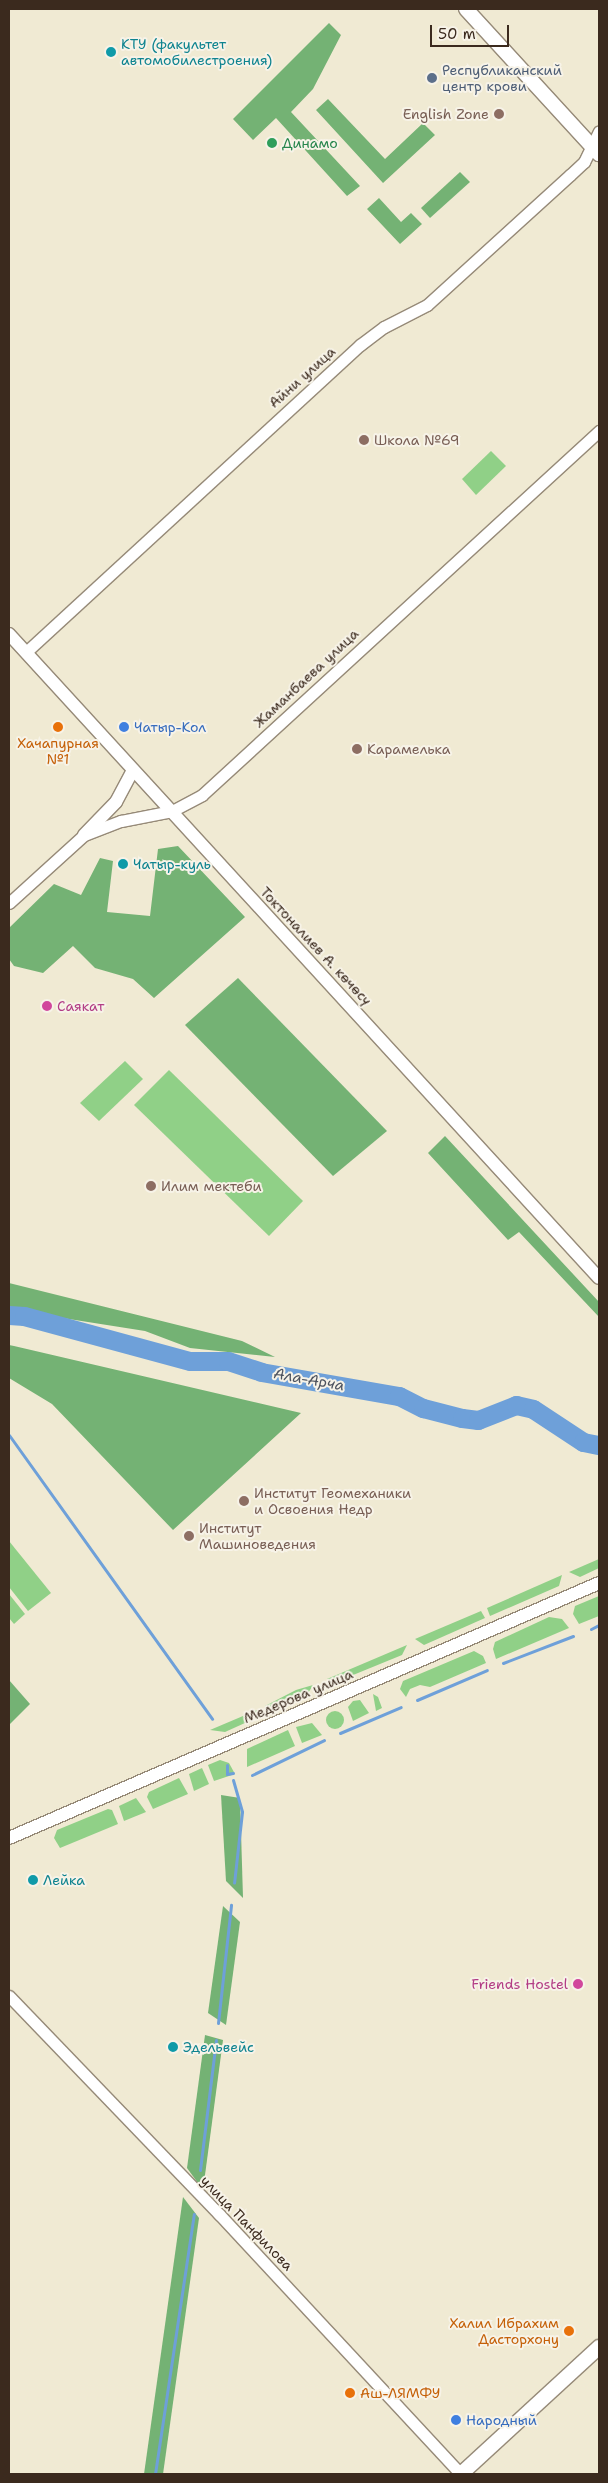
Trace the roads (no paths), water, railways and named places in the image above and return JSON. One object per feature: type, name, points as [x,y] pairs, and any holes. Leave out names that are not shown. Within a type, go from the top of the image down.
[{"type":"main road","points":[[466,9],[595,150]]},
{"type":"main road","name":"Токтоналиев А. көчөсү","points":[[9,634],[599,1278]]},
{"type":"main road","points":[[84,835],[116,802],[133,770]]},
{"type":"main road","name":"Медерова улица","points":[[9,1838],[599,1583]]},
{"type":"main road","points":[[461,2474],[599,2347]]},
{"type":"street","name":"Айни улица","points":[[26,652],[360,345],[384,327],[418,311],[570,175],[595,150],[599,131]]},
{"type":"street","name":"Жаманбаева улица","points":[[9,902],[84,835],[121,821],[172,811],[196,800],[599,431]]},
{"type":"street","name":"улица Панфилова","points":[[9,1996],[219,2214],[461,2474]]},
{"type":"waterway","name":"Ала-Арча","points":[[9,1315],[24,1316],[190,1361],[228,1361],[261,1372],[399,1396],[423,1408],[462,1418],[478,1420],[516,1405],[533,1409],[583,1442],[599,1445]]},
{"type":"waterway","points":[[9,1435],[212,1719]]},
{"type":"waterway","points":[[591,1629],[599,1625]]},
{"type":"waterway","points":[[503,1663],[573,1636]]},
{"type":"waterway","points":[[417,1700],[487,1670]]},
{"type":"waterway","points":[[340,1733],[401,1707]]},
{"type":"waterway","points":[[252,1775],[324,1740]]},
{"type":"waterway","points":[[227,1765],[227,1774],[233,1773]]},
{"type":"waterway","points":[[233,1780],[242,1812],[234,1883]]},
{"type":"waterway","points":[[218,2023],[231,1905]]},
{"type":"waterway","points":[[200,2170],[216,2040]]},
{"type":"waterway","points":[[155,2474],[194,2214]]},
{"type":"place","name":"КТУ (факультет автомобилестроения)","points":[[111,52]]},
{"type":"place","name":"Республиканский центр крови","points":[[432,78]]},
{"type":"place","name":"English Zone","points":[[499,114]]},
{"type":"place","name":"Динамо","points":[[272,143]]},
{"type":"place","name":"Школа №69","points":[[364,440]]},
{"type":"place","name":"Хачапурная №1","points":[[58,727]]},
{"type":"place","name":"Чатыр-Кол","points":[[124,727]]},
{"type":"place","name":"Карамелька","points":[[357,749]]},
{"type":"place","name":"Чатыр-куль","points":[[123,864]]},
{"type":"place","name":"Саякат","points":[[47,1006]]},
{"type":"place","name":"Илим мектеби","points":[[151,1186]]},
{"type":"place","name":"Институт Геомеханики и Освоения Недр","points":[[244,1501]]},
{"type":"place","name":"Институт Машиноведения","points":[[189,1536]]},
{"type":"place","name":"Лейка","points":[[33,1880]]},
{"type":"place","name":"Friends Hostel","points":[[578,1984]]},
{"type":"place","name":"Эдельвейс","points":[[173,2047]]},
{"type":"place","name":"Халил Ибрахим Дасторхону","points":[[569,2331]]},
{"type":"place","name":"Аш-ЛЯМФУ","points":[[350,2393]]},
{"type":"place","name":"Народный","points":[[456,2420]]}]
